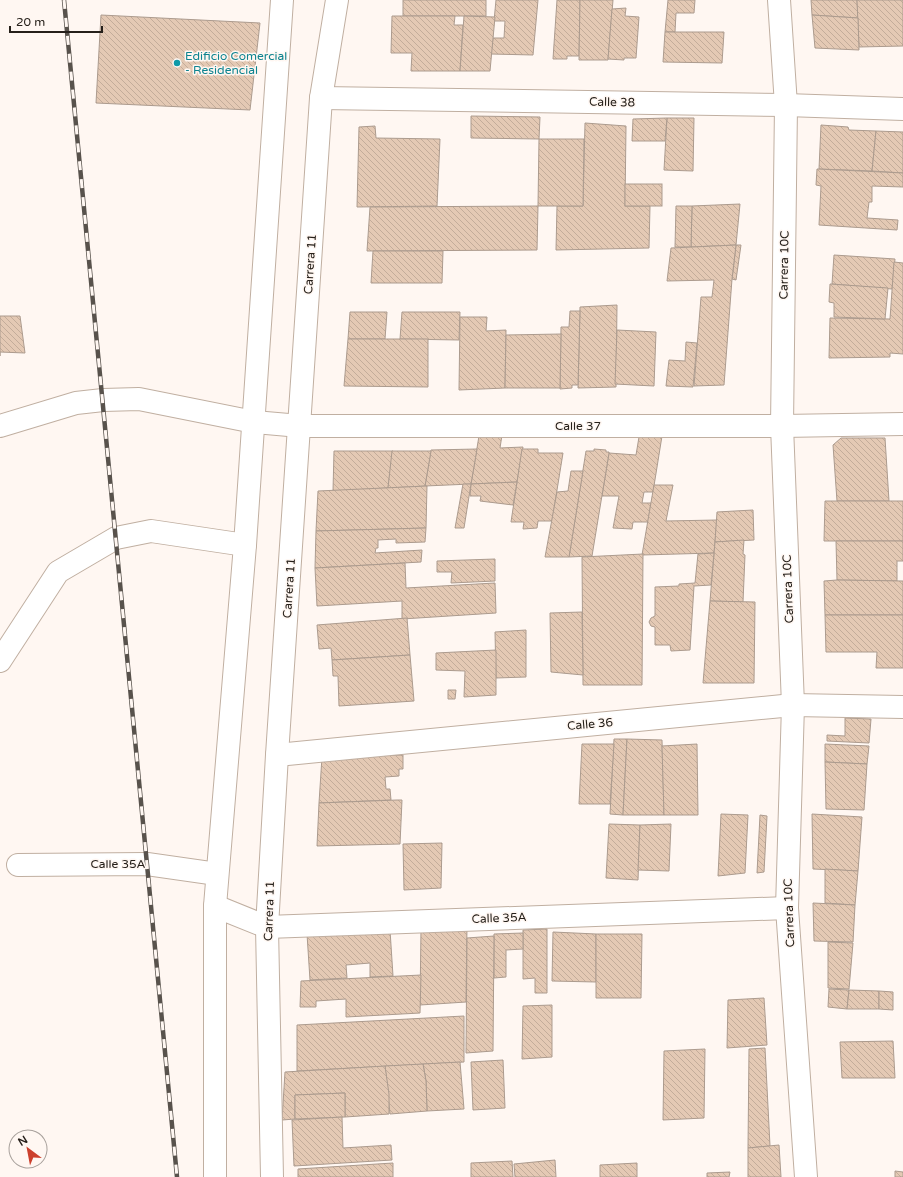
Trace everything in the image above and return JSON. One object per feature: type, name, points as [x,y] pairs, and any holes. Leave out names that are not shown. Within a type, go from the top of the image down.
[{"type":"street","points":[[215,1177],[214,906],[245,545],[282,0]]},
{"type":"street","name":"Carrera 11","points":[[272,1177],[267,927],[277,754],[321,98],[337,0]]},
{"type":"street","name":"Carrera 10C","points":[[779,0],[786,105],[782,426],[793,705],[787,908],[806,1177]]},
{"type":"street","name":"Calle 38","points":[[321,98],[786,105],[903,109]]},
{"type":"street","name":"Calle 37","points":[[0,426],[76,403],[102,400],[139,399],[254,422],[300,426],[782,426],[903,424]]},
{"type":"street","points":[[0,661],[58,572],[116,538],[151,531],[245,545]]},
{"type":"street","name":"Calle 36","points":[[277,754],[793,705],[903,707]]},
{"type":"street","name":"Calle 35A","points":[[18,865],[147,864],[217,874]]},
{"type":"street","name":"Calle 35A","points":[[214,906],[267,927],[787,908]]},
{"type":"building","points":[[403,0],[486,0],[486,16],[403,16]]},
{"type":"building","points":[[496,0],[538,0],[533,55],[491,54],[493,38],[504,38],[505,21],[494,21]]},
{"type":"building","points":[[557,0],[580,0],[579,56],[567,56],[567,59],[553,59]]},
{"type":"building","points":[[580,0],[613,0],[608,60],[579,60]]},
{"type":"building","points":[[668,0],[695,0],[694,13],[676,13],[675,32],[665,32]]},
{"type":"building","points":[[811,0],[857,0],[858,18],[812,15]]},
{"type":"building","points":[[857,0],[903,0],[903,46],[859,47]]},
{"type":"building","points":[[626,8],[625,16],[639,17],[636,58],[624,58],[624,60],[608,59],[612,9]]},
{"type":"building","name":"Edificio Comercial - Residencial","points":[[101,15],[260,23],[250,110],[96,103]]},
{"type":"building","points":[[812,15],[858,18],[859,50],[815,48]]},
{"type":"building","points":[[392,16],[455,16],[454,25],[463,25],[460,71],[411,71],[412,53],[391,53]]},
{"type":"building","points":[[464,16],[495,17],[490,71],[460,71]]},
{"type":"building","points":[[665,32],[724,32],[722,63],[663,62]]},
{"type":"building","points":[[471,116],[540,117],[539,139],[471,138]]},
{"type":"building","points":[[667,118],[694,118],[693,171],[664,170]]},
{"type":"building","points":[[667,118],[665,141],[632,141],[633,119]]},
{"type":"building","points":[[585,123],[626,126],[625,206],[650,206],[649,248],[556,250],[557,206],[583,206]]},
{"type":"building","points":[[821,125],[848,127],[849,130],[876,131],[872,171],[819,169]]},
{"type":"building","points":[[375,126],[376,138],[440,139],[437,206],[357,207],[359,127]]},
{"type":"building","points":[[876,131],[903,132],[903,173],[872,171]]},
{"type":"building","points":[[539,139],[584,139],[583,206],[538,206]]},
{"type":"building","points":[[817,169],[903,173],[903,187],[872,186],[872,202],[869,202],[867,218],[898,220],[897,230],[819,225],[821,186],[816,185]]},
{"type":"building","points":[[625,184],[662,184],[662,206],[625,206]]},
{"type":"building","points":[[740,204],[736,245],[691,247],[692,206]]},
{"type":"building","points":[[538,206],[537,250],[367,251],[370,207]]},
{"type":"building","points":[[676,206],[692,206],[691,247],[675,247]]},
{"type":"building","points":[[736,245],[741,245],[736,280],[732,279]]},
{"type":"building","points":[[736,245],[724,385],[694,386],[701,297],[712,297],[714,280],[667,281],[671,248]]},
{"type":"building","points":[[373,251],[443,251],[442,283],[371,283]]},
{"type":"building","points":[[834,255],[895,259],[892,289],[832,284]]},
{"type":"building","points":[[894,262],[903,263],[903,354],[890,353],[890,357],[829,358],[830,318],[890,319]]},
{"type":"building","points":[[830,284],[888,288],[885,319],[834,317],[834,303],[829,302]]},
{"type":"building","points":[[617,305],[616,387],[578,388],[580,307]]},
{"type":"building","points":[[570,311],[580,311],[578,385],[572,385],[572,388],[560,389],[561,327],[569,327]]},
{"type":"building","points":[[350,312],[387,312],[385,339],[348,339]]},
{"type":"building","points":[[402,312],[460,312],[459,340],[400,339]]},
{"type":"building","points":[[0,316],[20,316],[25,353],[0,352]]},
{"type":"building","points":[[460,317],[487,317],[486,331],[506,330],[505,388],[459,390]]},
{"type":"building","points":[[617,330],[656,332],[654,386],[615,384]]},
{"type":"building","points":[[561,334],[560,388],[505,388],[506,335]]},
{"type":"building","points":[[348,339],[428,339],[428,387],[344,386]]},
{"type":"building","points":[[686,342],[697,343],[693,387],[666,386],[669,360],[685,361]]},
{"type":"building","points":[[502,435],[500,448],[523,447],[517,482],[471,484],[479,436]]},
{"type":"building","points":[[662,436],[653,492],[644,492],[642,503],[651,503],[648,522],[633,522],[632,529],[613,528],[619,496],[602,496],[609,453],[636,455],[639,437]]},
{"type":"building","points":[[841,438],[885,438],[889,501],[837,501],[833,445]]},
{"type":"building","points":[[477,449],[471,484],[425,486],[431,450]]},
{"type":"building","points":[[522,449],[538,449],[538,453],[563,453],[552,521],[538,521],[537,528],[523,529],[524,522],[511,522]]},
{"type":"building","points":[[594,449],[606,450],[606,452],[609,453],[592,556],[569,557],[586,451],[594,451]]},
{"type":"building","points":[[334,451],[393,451],[388,488],[333,491]]},
{"type":"building","points":[[392,451],[431,451],[425,486],[388,488]]},
{"type":"building","points":[[571,471],[583,471],[569,557],[545,557],[557,492],[568,491]]},
{"type":"building","points":[[517,482],[513,505],[480,501],[481,496],[470,496],[471,484]]},
{"type":"building","points":[[463,484],[471,484],[464,528],[455,528]]},
{"type":"building","points":[[654,485],[673,485],[666,521],[717,520],[714,553],[642,555]]},
{"type":"building","points":[[427,486],[426,528],[316,531],[318,491]]},
{"type":"building","points":[[825,501],[903,501],[903,541],[824,541]]},
{"type":"building","points":[[753,510],[754,540],[715,542],[717,512]]},
{"type":"building","points":[[426,528],[425,542],[396,543],[396,539],[378,540],[378,548],[376,548],[375,553],[422,550],[421,562],[315,568],[316,531]]},
{"type":"building","points":[[744,540],[743,554],[745,555],[743,602],[710,601],[715,542]]},
{"type":"building","points":[[836,541],[903,541],[903,561],[897,561],[897,581],[837,580]]},
{"type":"building","points":[[714,553],[711,585],[694,586],[690,650],[671,651],[670,645],[655,645],[655,627],[651,626],[649,622],[651,618],[655,616],[655,587],[679,586],[679,584],[695,583],[698,554]]},
{"type":"building","points":[[643,554],[642,685],[583,685],[582,557]]},
{"type":"building","points":[[495,559],[495,581],[451,583],[452,572],[437,572],[437,561]]},
{"type":"building","points":[[405,563],[406,588],[495,583],[496,613],[402,619],[402,601],[317,606],[315,568]]},
{"type":"building","points":[[824,581],[903,581],[903,615],[825,615]]},
{"type":"building","points":[[710,601],[755,602],[754,683],[703,683]]},
{"type":"building","points":[[582,612],[583,675],[551,672],[550,613]]},
{"type":"building","points":[[825,615],[903,615],[903,668],[876,668],[877,652],[826,652]]},
{"type":"building","points":[[407,618],[410,655],[332,660],[331,648],[319,649],[317,625]]},
{"type":"building","points":[[526,630],[526,677],[496,678],[495,632]]},
{"type":"building","points":[[496,650],[496,695],[464,697],[465,671],[436,670],[436,653]]},
{"type":"building","points":[[410,655],[414,701],[339,706],[338,676],[333,676],[332,660]]},
{"type":"building","points":[[448,690],[456,690],[455,699],[448,699]]},
{"type":"building","points":[[845,718],[871,719],[869,743],[827,741],[827,735],[845,736]]},
{"type":"building","points":[[614,739],[627,739],[623,815],[610,814]]},
{"type":"building","points":[[627,739],[662,740],[664,815],[623,815]]},
{"type":"building","points":[[582,744],[614,744],[610,804],[579,804]]},
{"type":"building","points":[[697,744],[698,815],[664,815],[662,746]]},
{"type":"building","points":[[825,744],[869,746],[867,764],[825,762]]},
{"type":"building","points":[[403,755],[403,769],[399,769],[399,776],[385,777],[386,789],[390,789],[391,800],[319,803],[322,757]]},
{"type":"building","points":[[825,762],[867,764],[864,810],[826,809]]},
{"type":"building","points":[[402,800],[400,844],[317,846],[319,803]]},
{"type":"building","points":[[721,814],[748,815],[745,873],[718,876]]},
{"type":"building","points":[[812,814],[862,817],[858,871],[813,869]]},
{"type":"building","points":[[760,815],[767,816],[764,872],[757,873]]},
{"type":"building","points":[[609,824],[640,825],[638,880],[606,878]]},
{"type":"building","points":[[671,824],[669,871],[638,870],[640,825]]},
{"type":"building","points":[[442,843],[441,888],[404,890],[403,844]]},
{"type":"building","points":[[825,869],[858,871],[855,905],[825,903]]},
{"type":"building","points":[[813,903],[855,905],[853,942],[814,941]]},
{"type":"building","points":[[467,925],[466,1002],[420,1005],[421,928]]},
{"type":"building","points":[[547,929],[547,993],[535,993],[535,978],[523,979],[523,930]]},
{"type":"building","points":[[390,930],[393,976],[370,977],[370,963],[346,965],[347,978],[310,980],[307,934]]},
{"type":"building","points":[[553,932],[596,934],[596,982],[552,981]]},
{"type":"building","points":[[523,933],[523,949],[506,950],[506,977],[494,978],[494,934]]},
{"type":"building","points":[[596,934],[642,934],[641,998],[596,998]]},
{"type":"building","points":[[494,936],[493,1051],[466,1053],[467,938]]},
{"type":"building","points":[[828,942],[853,943],[849,989],[828,988]]},
{"type":"building","points":[[421,975],[420,1013],[346,1017],[346,999],[316,1001],[316,1007],[300,1007],[301,981]]},
{"type":"building","points":[[829,989],[849,990],[847,1009],[828,1007]]},
{"type":"building","points":[[849,990],[879,991],[879,1009],[847,1009]]},
{"type":"building","points":[[879,991],[893,992],[893,1010],[879,1009]]},
{"type":"building","points":[[764,998],[767,1045],[727,1048],[728,1000]]},
{"type":"building","points":[[552,1005],[552,1057],[522,1059],[523,1006]]},
{"type":"building","points":[[464,1016],[464,1062],[297,1071],[297,1025]]},
{"type":"building","points":[[893,1041],[895,1078],[842,1078],[840,1042]]},
{"type":"building","points":[[765,1048],[770,1146],[748,1148],[749,1049]]},
{"type":"building","points":[[705,1049],[704,1118],[663,1120],[664,1051]]},
{"type":"building","points":[[503,1060],[505,1108],[473,1110],[471,1062]]},
{"type":"building","points":[[460,1062],[464,1109],[427,1111],[426,1081],[423,1064]]},
{"type":"building","points":[[423,1064],[426,1081],[427,1111],[390,1114],[385,1066]]},
{"type":"building","points":[[385,1066],[389,1094],[389,1114],[345,1117],[345,1093],[295,1095],[295,1119],[282,1120],[285,1072]]},
{"type":"building","points":[[345,1093],[345,1117],[295,1119],[295,1095]]},
{"type":"building","points":[[342,1117],[343,1148],[391,1145],[392,1160],[294,1166],[292,1120]]},
{"type":"building","points":[[779,1145],[781,1177],[748,1177],[748,1148]]},
{"type":"building","points":[[555,1160],[556,1177],[515,1177],[514,1164]]},
{"type":"building","points":[[512,1161],[513,1177],[471,1177],[471,1163]]},
{"type":"building","points":[[393,1163],[393,1177],[298,1177],[298,1169]]},
{"type":"building","points":[[637,1163],[637,1177],[600,1177],[600,1165]]},
{"type":"building","points":[[895,1171],[903,1172],[903,1177],[895,1177]]},
{"type":"building","points":[[730,1172],[729,1177],[707,1177],[707,1173]]},
{"type":"railway","points":[[64,0],[177,1177]]},
{"type":"place","name":"Edificio Comercial - Residencial","points":[[177,63]]}]
